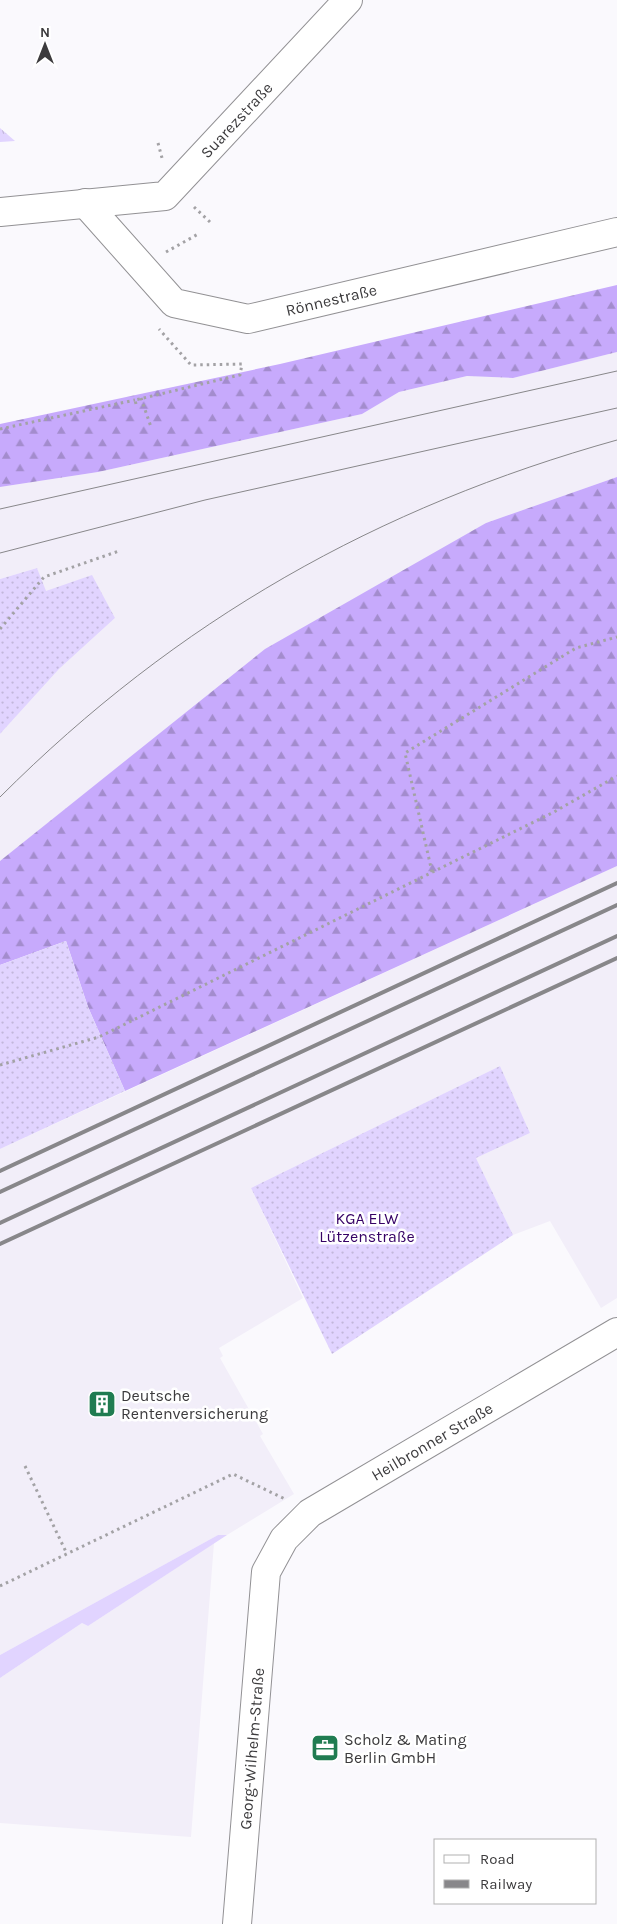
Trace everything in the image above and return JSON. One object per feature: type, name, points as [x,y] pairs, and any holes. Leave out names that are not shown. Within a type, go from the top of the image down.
[{"type":"street","name":"Suarezstraße","points":[[0,212],[165,196],[348,0]]},
{"type":"street","name":"Rönnestraße","points":[[95,202],[174,303],[248,319],[617,232]]},
{"type":"street","name":"Heilbronner Straße","points":[[266,1572],[284,1539],[310,1513],[617,1332]]},
{"type":"street","name":"Georg-Wilhelm-Straße","points":[[237,1924],[266,1572]]},
{"type":"path","points":[[0,429],[136,402],[141,398],[240,375],[242,364],[191,366]]},
{"type":"path","points":[[141,398],[151,427]]},
{"type":"path","points":[[0,629],[44,577],[119,551]]},
{"type":"path","points":[[432,872],[405,753],[576,648],[617,637]]},
{"type":"path","points":[[0,1065],[99,1037],[554,812],[617,776]]},
{"type":"path","points":[[25,1466],[67,1554]]},
{"type":"path","points":[[0,1586],[233,1474],[293,1503]]},
{"type":"shaded area","points":[[617,352],[617,477],[486,523],[0,861],[0,734],[59,669],[115,618],[45,591],[37,568],[0,579],[0,487],[98,472],[362,414],[399,392],[467,376],[513,378]]},
{"type":"shaded area","points":[[617,866],[617,1298],[601,1308],[550,1221],[513,1235],[476,1158],[530,1133],[500,1066],[251,1188],[303,1298],[219,1348],[223,1356],[220,1358],[263,1434],[260,1436],[294,1494],[227,1535],[218,1535],[0,1655],[0,1149]]},
{"type":"shaded area","points":[[214,1543],[191,1837],[0,1823],[0,1678],[82,1623],[88,1626]]},
{"type":"green space","points":[[0,128],[15,141],[0,142]]},
{"type":"green space","points":[[617,285],[617,352],[513,378],[467,376],[399,392],[362,414],[98,472],[0,487],[0,424],[280,364]]},
{"type":"green space","points":[[617,477],[617,866],[125,1091],[88,1007],[66,941],[0,965],[0,861],[265,649],[486,523]]},
{"type":"green space","points":[[37,568],[46,591],[92,575],[115,618],[59,669],[0,734],[0,579]]},
{"type":"green space","points":[[66,941],[88,1007],[125,1091],[0,1149],[0,965]]},
{"type":"green space","name":"KGA ELW Lützenstraße","points":[[500,1066],[530,1133],[476,1158],[513,1235],[332,1354],[251,1188]]},
{"type":"green space","points":[[218,1535],[227,1535],[88,1626],[82,1623],[0,1678],[0,1655]]},
{"type":"tram line","points":[[0,509],[617,371]]},
{"type":"tram line","points":[[0,553],[205,500],[617,408]]},
{"type":"tram line","points":[[0,797],[67,734],[137,676],[210,624],[285,577],[363,536],[444,499],[529,467],[617,440]]},
{"type":"railway","points":[[0,1171],[617,883]]},
{"type":"railway","points":[[0,1192],[617,905]]},
{"type":"railway","points":[[0,1223],[617,936]]},
{"type":"railway","points":[[0,1244],[617,958]]},
{"type":"place","name":"Deutsche Rentenversicherung","points":[[102,1404]]},
{"type":"place","name":"Scholz & Mating Berlin GmbH","points":[[325,1748]]}]
